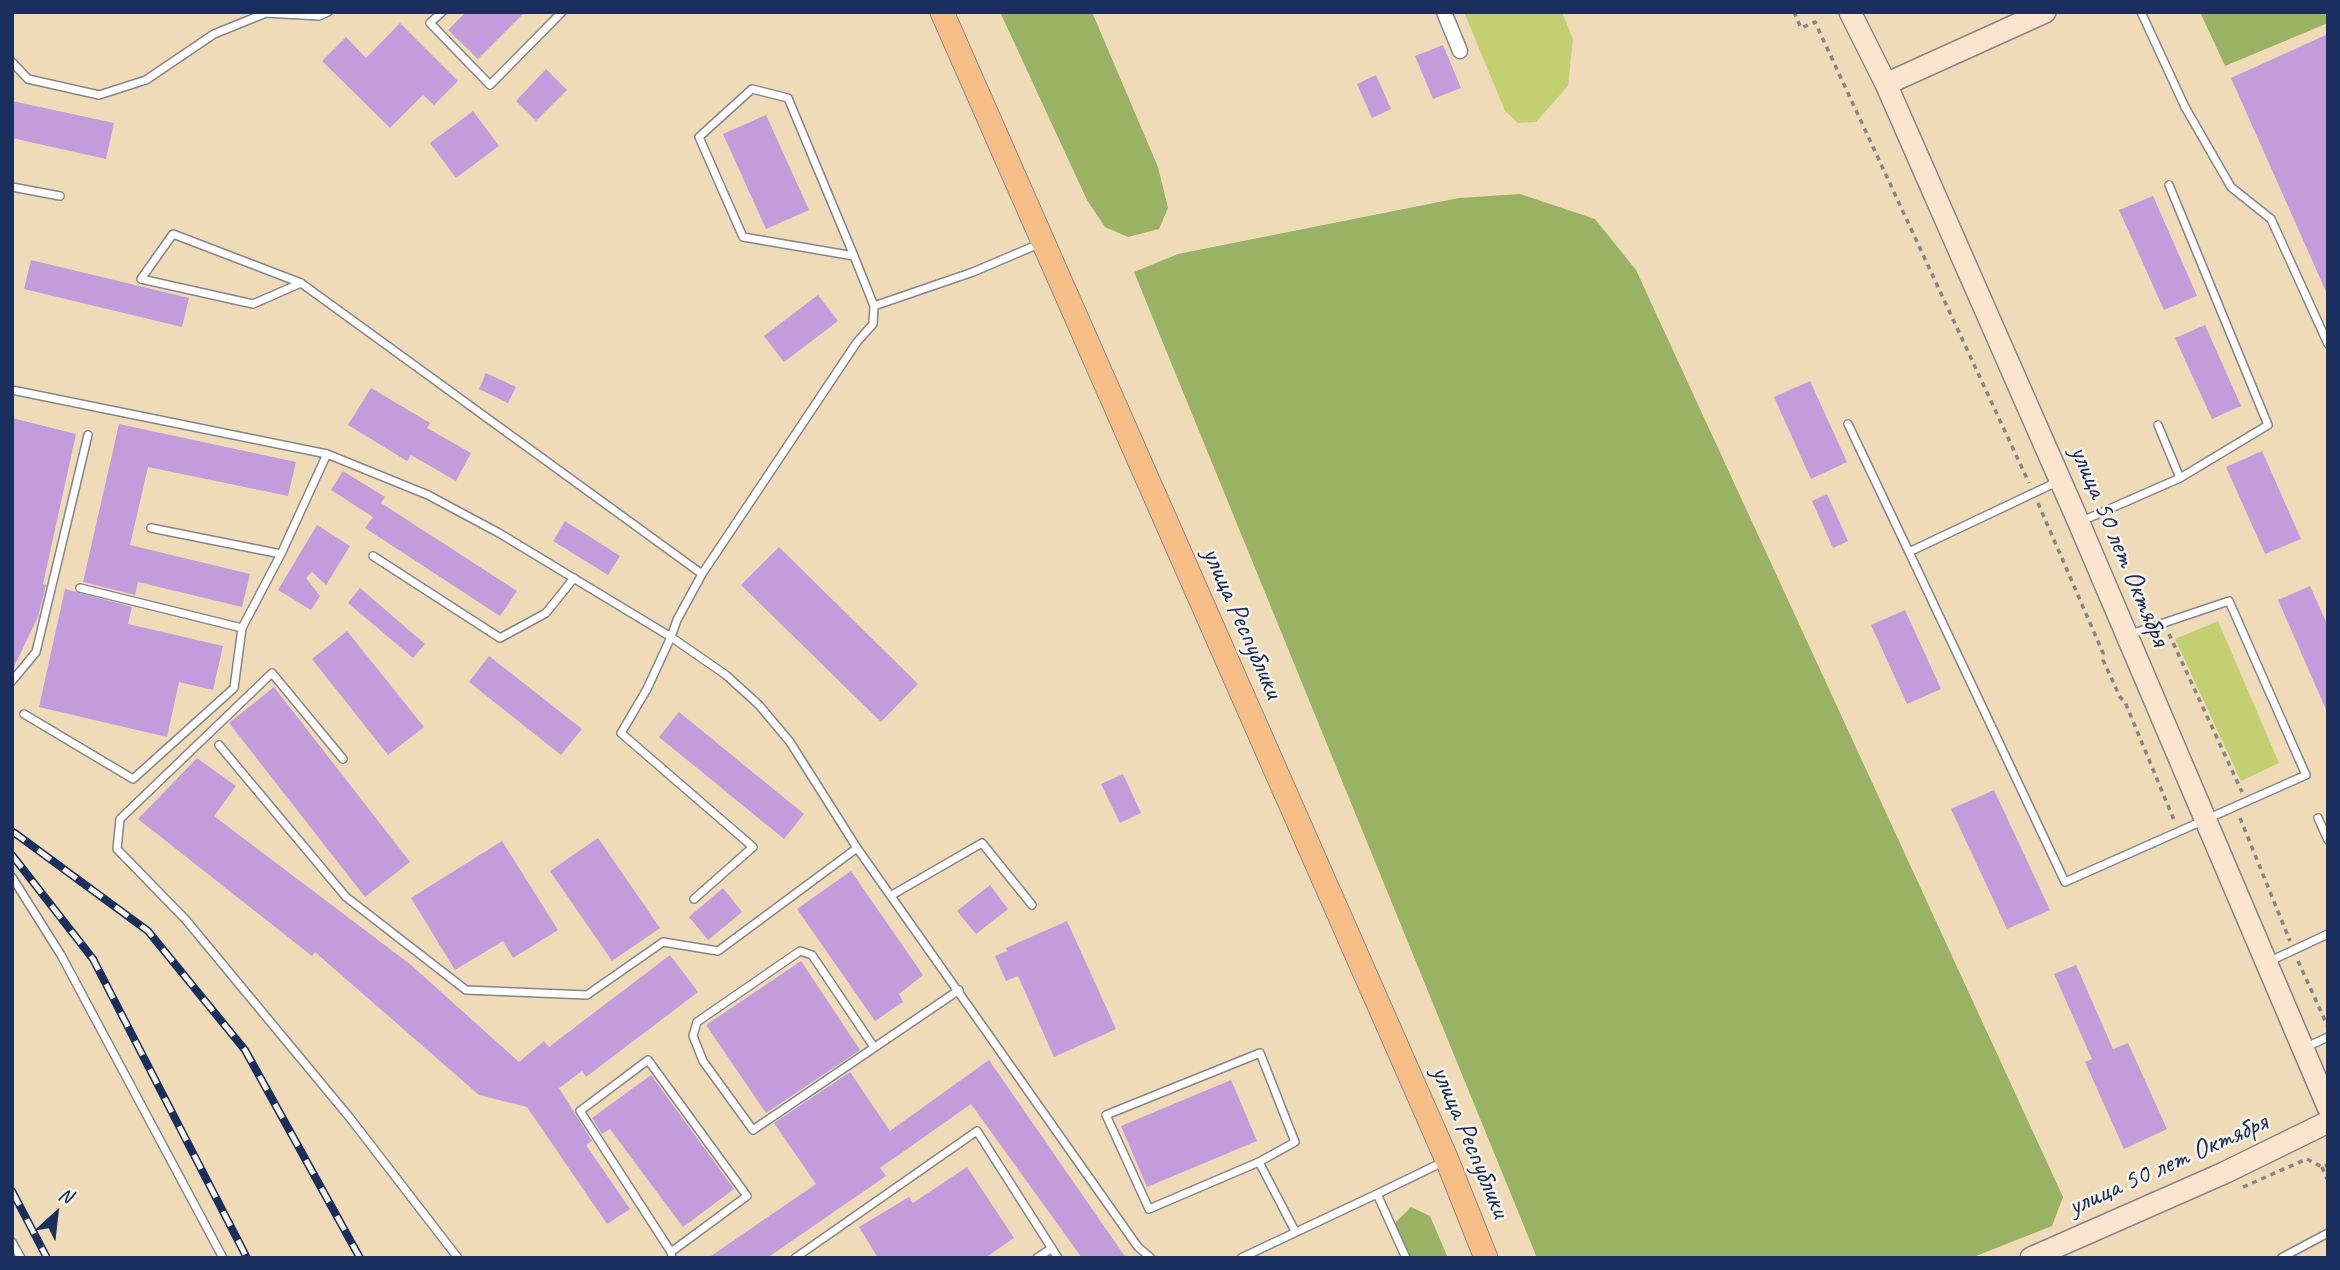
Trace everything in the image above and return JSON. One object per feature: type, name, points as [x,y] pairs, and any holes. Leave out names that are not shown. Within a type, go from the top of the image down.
[{"type":"main road","name":"улица Республики","points":[[942,12],[1447,1160],[1486,1258]]},
{"type":"main road","name":"улица 50 лет Октября","points":[[1850,12],[1886,84],[2079,523],[2328,1107]]},
{"type":"main road","points":[[1886,84],[2045,12]]},
{"type":"main road","name":"улица 50 лет Октября","points":[[2031,1258],[2224,1173],[2328,1122]]},
{"type":"street","points":[[1444,12],[1461,51]]},
{"type":"lane","points":[[12,62],[28,79],[99,94],[146,80],[214,34],[266,13],[319,16],[328,12]]},
{"type":"lane","points":[[442,12],[430,23],[490,85],[562,12]]},
{"type":"lane","points":[[2141,12],[2185,107],[2231,187],[2271,219],[2328,344]]},
{"type":"lane","points":[[694,899],[753,847],[621,733],[647,688],[677,620],[702,574],[857,342],[873,324],[874,306],[854,256],[788,98],[752,89],[699,136],[743,237],[854,256]]},
{"type":"lane","points":[[2079,523],[2180,478],[2268,425],[2169,185]]},
{"type":"lane","points":[[12,187],[60,196]]},
{"type":"lane","points":[[301,284],[253,304],[141,279],[173,233],[301,284],[702,574]]},
{"type":"lane","points":[[874,306],[973,272],[1042,242]]},
{"type":"lane","points":[[12,390],[327,454],[428,495],[499,533],[671,637],[726,675],[759,705],[789,742],[857,848],[1138,1247],[1151,1258]]},
{"type":"lane","points":[[1848,424],[2065,882],[2306,775],[2229,601],[2127,635]]},
{"type":"lane","points":[[2158,425],[2180,478]]},
{"type":"lane","points":[[12,681],[36,652],[88,435]]},
{"type":"lane","points":[[24,714],[133,779],[234,688],[242,628],[281,554],[327,454]]},
{"type":"lane","points":[[1909,552],[2060,480]]},
{"type":"lane","points":[[151,528],[281,554]]},
{"type":"lane","points":[[373,556],[500,638],[546,613],[574,578]]},
{"type":"lane","points":[[80,588],[242,628]]},
{"type":"lane","points":[[343,759],[272,673],[120,819],[117,849],[186,920],[350,1118],[458,1258]]},
{"type":"lane","points":[[219,745],[346,897],[466,990],[587,995],[663,942],[718,951],[857,848]]},
{"type":"lane","points":[[2318,818],[2328,841]]},
{"type":"lane","points":[[892,895],[982,844],[1032,905]]},
{"type":"lane","points":[[12,877],[61,955],[223,1258]]},
{"type":"lane","points":[[2268,963],[2328,934]]},
{"type":"lane","points":[[874,1047],[812,955],[800,950],[697,1022],[693,1036],[703,1061],[753,1130],[958,990]]},
{"type":"lane","points":[[2303,1048],[2328,1037]]},
{"type":"lane","points":[[1260,1053],[1296,1142],[1259,1162],[1149,1209],[1106,1115],[1260,1053]]},
{"type":"lane","points":[[648,1060],[747,1196],[671,1255],[580,1111],[648,1060]]},
{"type":"lane","points":[[795,1258],[977,1131],[1058,1258]]},
{"type":"lane","points":[[1241,1258],[1447,1160]]},
{"type":"lane","points":[[1259,1162],[1295,1231]]},
{"type":"lane","points":[[1377,1194],[1406,1258]]},
{"type":"lane","points":[[2281,1258],[2328,1233]]},
{"type":"lane","points":[[12,1242],[21,1258]]},
{"type":"lane","points":[[1037,1258],[1052,1248]]},
{"type":"path","points":[[1794,12],[1801,28],[1815,23],[2033,493],[2179,831]]},
{"type":"path","points":[[2232,1192],[2307,1159],[2322,1167],[2328,1181]]},
{"type":"path","points":[[2322,1167],[2328,1165]]},
{"type":"green space","points":[[1000,12],[1092,12],[1158,167],[1168,208],[1159,229],[1128,237],[1105,227],[1087,200]]},
{"type":"green space","points":[[1464,12],[1562,12],[1573,39],[1568,86],[1536,122],[1518,123],[1505,111]]},
{"type":"green space","points":[[2200,12],[2328,12],[2328,23],[2225,66]]},
{"type":"green space","points":[[1520,194],[1595,219],[1636,270],[2063,1197],[2052,1226],[1971,1258],[1537,1258],[1134,272],[1178,254],[1459,198]]},
{"type":"green space","points":[[2218,621],[2279,763],[2241,781],[2175,639]]},
{"type":"green space","points":[[1411,1207],[1430,1216],[1448,1258],[1408,1258],[1393,1225]]},
{"type":"building","points":[[466,12],[525,12],[478,59],[448,30]]},
{"type":"building","points":[[400,23],[458,81],[434,105],[423,95],[390,128],[322,61],[346,37],[366,58]]},
{"type":"building","points":[[2328,34],[2328,296],[2231,78]]},
{"type":"building","points":[[1443,45],[1461,88],[1433,99],[1415,56]]},
{"type":"building","points":[[546,69],[567,90],[536,121],[516,101]]},
{"type":"building","points":[[1376,75],[1391,109],[1372,118],[1357,84]]},
{"type":"building","points":[[12,101],[114,123],[106,159],[12,138]]},
{"type":"building","points":[[473,111],[499,146],[456,178],[430,143]]},
{"type":"building","points":[[766,115],[809,210],[766,229],[723,134]]},
{"type":"building","points":[[2153,196],[2197,296],[2164,310],[2119,210]]},
{"type":"building","points":[[31,260],[189,298],[182,327],[24,289]]},
{"type":"building","points":[[818,295],[838,321],[784,362],[764,336]]},
{"type":"building","points":[[2205,325],[2241,406],[2212,419],[2175,338]]},
{"type":"building","points":[[486,373],[516,387],[508,403],[479,389]]},
{"type":"building","points":[[1810,381],[1847,462],[1811,479],[1774,397]]},
{"type":"building","points":[[371,388],[430,423],[427,428],[471,453],[456,481],[411,455],[407,461],[348,425]]},
{"type":"building","points":[[12,418],[76,434],[38,617],[12,671]]},
{"type":"building","points":[[119,424],[296,462],[288,496],[148,467],[130,545],[250,574],[242,607],[138,582],[135,595],[83,582]]},
{"type":"building","points":[[2262,451],[2301,539],[2265,554],[2226,467]]},
{"type":"building","points":[[343,471],[385,497],[381,503],[517,591],[500,616],[365,528],[373,517],[331,490]]},
{"type":"building","points":[[1827,494],[1848,541],[1833,548],[1812,501]]},
{"type":"building","points":[[565,521],[620,556],[608,575],[553,541]]},
{"type":"building","points":[[317,525],[350,546],[326,585],[312,572],[306,578],[320,596],[311,610],[278,590]]},
{"type":"building","points":[[779,547],[918,684],[881,722],[741,585]]},
{"type":"building","points":[[2310,586],[2328,626],[2328,714],[2278,600]]},
{"type":"building","points":[[360,588],[425,644],[413,658],[348,603]]},
{"type":"building","points":[[65,589],[132,607],[128,624],[223,646],[213,690],[179,682],[167,737],[39,707]]},
{"type":"building","points":[[1905,610],[1941,689],[1907,704],[1871,625]]},
{"type":"building","points":[[347,631],[424,727],[388,755],[312,659]]},
{"type":"building","points":[[489,656],[582,729],[561,755],[469,682]]},
{"type":"building","points":[[274,687],[410,862],[365,897],[229,723]]},
{"type":"building","points":[[679,712],[804,814],[784,839],[659,737]]},
{"type":"building","points":[[197,758],[236,786],[214,816],[411,965],[519,1062],[544,1041],[549,1047],[670,955],[698,992],[586,1077],[582,1071],[559,1088],[592,1141],[586,1145],[630,1209],[607,1224],[527,1107],[479,1095],[315,952],[312,956],[138,819]]},
{"type":"building","points":[[1123,774],[1141,813],[1120,823],[1101,784]]},
{"type":"building","points":[[1994,790],[2050,910],[2007,929],[1951,809]]},
{"type":"building","points":[[598,838],[660,928],[612,961],[550,871]]},
{"type":"building","points":[[502,841],[558,930],[513,958],[503,941],[455,970],[411,898]]},
{"type":"building","points":[[851,871],[923,975],[899,994],[903,1002],[875,1021],[797,909]]},
{"type":"building","points":[[990,885],[1008,909],[976,934],[957,911]]},
{"type":"building","points":[[723,888],[742,912],[708,940],[689,917]]},
{"type":"building","points":[[1067,921],[1116,1029],[1054,1057],[1018,976],[1006,981],[995,956],[1007,951],[1006,948]]},
{"type":"building","points":[[801,961],[860,1050],[766,1113],[706,1025]]},
{"type":"building","points":[[2076,965],[2113,1049],[2128,1043],[2167,1129],[2124,1149],[2085,1062],[2092,1059],[2054,974]]},
{"type":"building","points":[[989,1060],[1126,1258],[1082,1258],[971,1104],[880,1168],[886,1176],[767,1258],[708,1258],[816,1184],[774,1123],[850,1072],[890,1131]]},
{"type":"building","points":[[651,1075],[734,1189],[683,1227],[610,1129],[602,1134],[592,1118]]},
{"type":"building","points":[[1231,1080],[1257,1141],[1147,1187],[1121,1126]]},
{"type":"building","points":[[967,1167],[1014,1238],[985,1258],[878,1258],[859,1227],[909,1197],[913,1203]]},
{"type":"railway","points":[[12,831],[148,931],[245,1050],[360,1258]]},
{"type":"railway","points":[[12,855],[93,959],[247,1258]]},
{"type":"railway","points":[[12,1191],[47,1258]]}]
